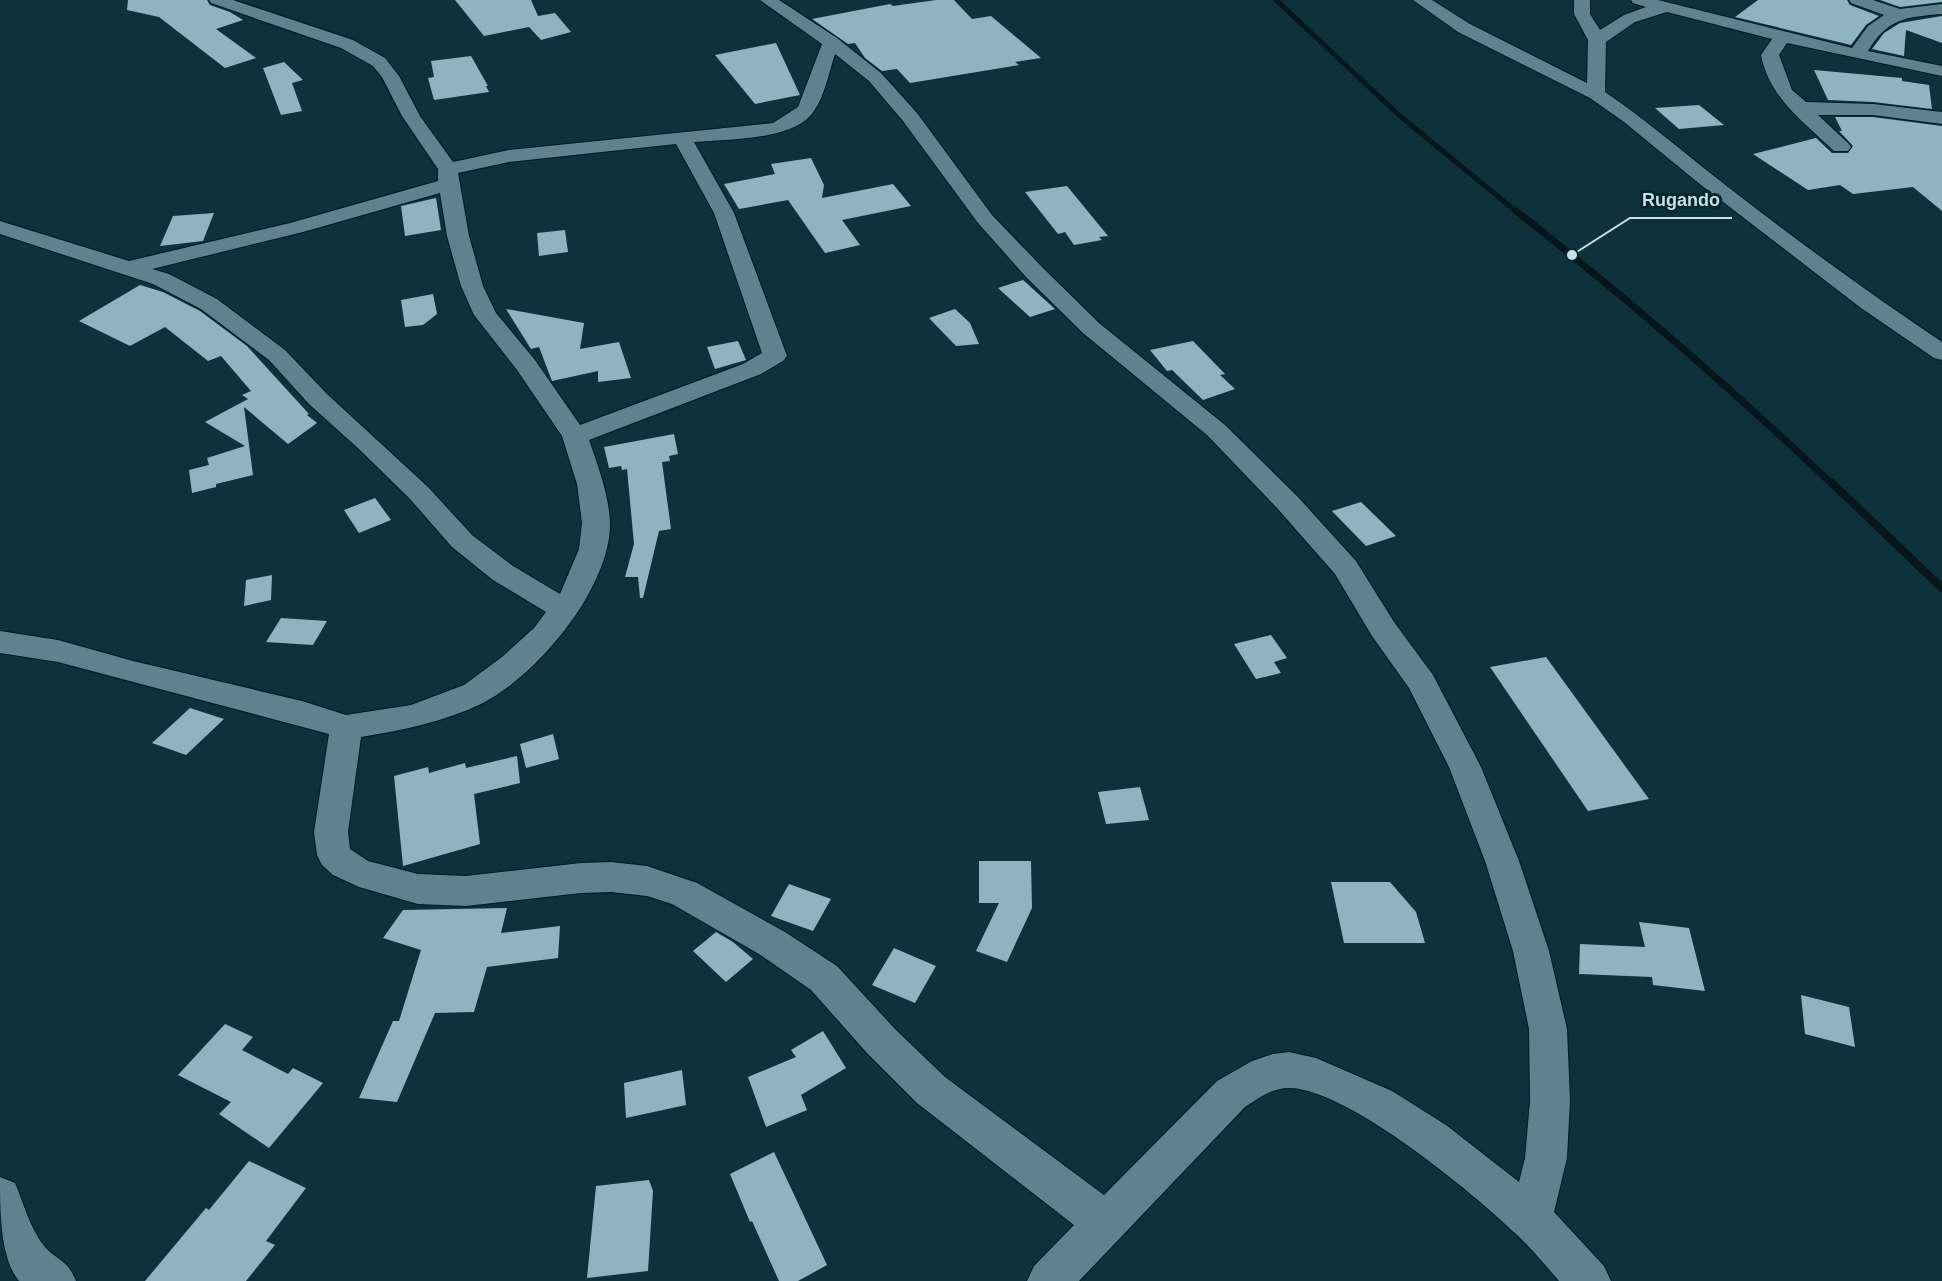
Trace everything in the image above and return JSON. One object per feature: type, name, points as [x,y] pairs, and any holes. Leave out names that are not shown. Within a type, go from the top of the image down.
[{"type":"street","points":[[0,642],[58,651],[133,672],[302,713],[346,728],[411,717],[449,705],[475,693],[513,665],[545,635],[576,592],[593,549],[596,523],[590,484],[575,436],[526,365],[485,315],[472,286],[458,236],[448,176],[411,116],[390,76],[379,62],[346,44],[217,0]]},
{"type":"street","points":[[768,0],[831,42],[875,77],[893,96],[985,219],[1059,297],[1091,328],[1216,430],[1287,502],[1346,568],[1383,629],[1422,683],[1465,767],[1502,861],[1531,951],[1548,1029],[1550,1101],[1546,1158],[1531,1219]]},
{"type":"street","points":[[1421,0],[1464,28],[1596,94],[1631,118],[1694,170],[1869,303],[1942,353]]},
{"type":"street","points":[[1581,0],[1582,14],[1597,40],[1596,94]]},
{"type":"street","points":[[1639,0],[1782,38],[1857,54],[1941,79]]},
{"type":"street","points":[[1690,12],[1704,0]]},
{"type":"street","points":[[1857,0],[1898,14]]},
{"type":"street","points":[[1597,40],[1621,21],[1640,12],[1667,7]]},
{"type":"street","points":[[1857,54],[1868,36],[1886,18],[1898,14],[1942,9]]},
{"type":"street","points":[[1782,38],[1770,55],[1772,69],[1786,94],[1841,147]]},
{"type":"street","points":[[128,268],[296,228],[509,156],[777,128],[795,119],[806,110],[831,42]]},
{"type":"street","points":[[1798,106],[1833,110],[1864,109],[1942,118]]},
{"type":"street","points":[[575,436],[752,369],[775,357],[724,213],[682,137]]},
{"type":"street","points":[[0,227],[161,279],[209,304],[277,355],[318,399],[419,493],[462,541],[503,573],[564,610]]},
{"type":"street","points":[[346,728],[331,832],[334,855],[345,865],[383,881],[418,889],[466,891],[581,878],[611,877],[646,881],[684,893],[772,943],[824,978],[881,1041],[931,1090],[1106,1223]]},
{"type":"street","points":[[1049,1281],[1231,1094],[1251,1081],[1270,1073],[1288,1070],[1345,1086],[1385,1108],[1456,1157],[1531,1219],[1589,1281]]},
{"type":"street","points":[[0,1198],[7,1222],[30,1262],[54,1281]]},
{"type":"building","points":[[128,0],[207,0],[210,5],[230,12],[243,20],[216,29],[256,58],[225,68],[159,17],[127,10]]},
{"type":"building","points":[[455,0],[531,0],[538,16],[555,13],[571,32],[541,40],[529,27],[484,36]]},
{"type":"building","points":[[954,0],[972,19],[991,16],[1041,58],[1015,62],[1019,65],[910,83],[897,69],[882,71],[865,58],[855,43],[848,44],[812,19],[890,4],[893,6]]},
{"type":"building","points":[[1758,0],[1847,0],[1850,5],[1879,16],[1866,25],[1851,45],[1735,17]]},
{"type":"building","points":[[1880,0],[1942,0],[1942,2],[1900,7]]},
{"type":"building","points":[[1942,16],[1942,43],[1906,30],[1904,56],[1872,49],[1884,33],[1900,23]]},
{"type":"building","points":[[776,43],[800,95],[755,104],[715,55]]},
{"type":"building","points":[[471,56],[489,92],[434,100],[428,78],[434,77],[431,61]]},
{"type":"building","points":[[284,62],[303,80],[292,83],[302,111],[281,115],[263,68]]},
{"type":"building","points":[[1814,70],[1902,78],[1902,81],[1929,85],[1932,109],[1873,102],[1828,100]]},
{"type":"building","points":[[1699,105],[1724,125],[1679,129],[1655,108]]},
{"type":"building","points":[[1835,117],[1873,117],[1942,126],[1942,211],[1913,187],[1853,194],[1840,185],[1808,190],[1753,154],[1816,138],[1832,153],[1848,153],[1853,146],[1839,131],[1842,131]]},
{"type":"building","points":[[811,158],[824,185],[822,198],[893,184],[911,206],[842,220],[860,245],[825,253],[788,200],[739,209],[724,184],[775,174],[771,164]]},
{"type":"building","points":[[1067,186],[1108,236],[1099,237],[1102,240],[1074,245],[1065,232],[1058,234],[1025,192]]},
{"type":"building","points":[[436,198],[441,230],[405,236],[401,206]]},
{"type":"building","points":[[214,213],[203,241],[160,246],[173,216]]},
{"type":"building","points":[[565,230],[568,252],[539,256],[537,233]]},
{"type":"building","points":[[1023,280],[1055,309],[1030,317],[998,288]]},
{"type":"building","points":[[140,285],[163,292],[200,311],[247,346],[309,414],[307,415],[317,423],[288,444],[244,407],[253,475],[216,484],[216,487],[192,493],[189,470],[209,465],[207,458],[245,446],[205,422],[248,399],[242,395],[251,391],[221,356],[208,361],[165,327],[130,346],[79,321]]},
{"type":"building","points":[[433,294],[437,314],[423,325],[405,327],[401,300]]},
{"type":"building","points":[[506,309],[584,323],[580,349],[619,342],[631,378],[598,382],[598,371],[552,381],[539,347],[531,349]]},
{"type":"building","points":[[955,309],[970,323],[979,344],[956,346],[929,318]]},
{"type":"building","points":[[738,341],[746,360],[715,369],[707,347]]},
{"type":"building","points":[[1193,341],[1225,374],[1220,375],[1235,389],[1203,400],[1172,370],[1167,371],[1150,350]]},
{"type":"building","points":[[674,434],[678,454],[669,456],[670,461],[662,462],[671,529],[659,531],[643,598],[640,598],[638,577],[625,577],[634,544],[627,469],[622,470],[621,466],[609,468],[604,447]]},
{"type":"building","points":[[375,498],[391,520],[359,533],[344,510]]},
{"type":"building","points":[[1361,502],[1396,536],[1366,546],[1332,511]]},
{"type":"building","points":[[272,575],[271,600],[244,606],[246,580]]},
{"type":"building","points":[[281,618],[327,621],[313,645],[266,642]]},
{"type":"building","points":[[1271,635],[1287,658],[1274,662],[1281,673],[1256,679],[1234,644]]},
{"type":"building","points":[[1546,657],[1649,799],[1588,811],[1490,667]]},
{"type":"building","points":[[190,708],[224,719],[186,755],[152,743]]},
{"type":"building","points":[[553,734],[559,759],[526,768],[520,744]]},
{"type":"building","points":[[517,756],[520,783],[474,794],[480,844],[403,866],[394,776],[428,767],[429,773],[465,763],[466,768]]},
{"type":"building","points":[[1140,787],[1149,820],[1106,824],[1098,792]]},
{"type":"building","points":[[979,861],[1031,861],[1032,908],[1007,962],[976,951],[999,903],[979,903]]},
{"type":"building","points":[[1331,882],[1390,882],[1416,912],[1425,943],[1344,943]]},
{"type":"building","points":[[789,884],[831,899],[813,931],[771,916]]},
{"type":"building","points":[[507,908],[501,933],[560,926],[558,958],[487,967],[474,1012],[435,1013],[397,1102],[359,1098],[393,1021],[399,1021],[421,950],[383,938],[403,910]]},
{"type":"building","points":[[1639,922],[1689,928],[1705,991],[1653,985],[1652,977],[1579,974],[1580,944],[1645,947]]},
{"type":"building","points":[[716,932],[733,942],[753,959],[726,982],[693,951]]},
{"type":"building","points":[[894,948],[936,966],[915,1003],[872,985]]},
{"type":"building","points":[[1801,995],[1849,1007],[1855,1047],[1805,1034]]},
{"type":"building","points":[[225,1024],[253,1037],[242,1050],[288,1074],[293,1068],[323,1083],[269,1148],[219,1114],[231,1102],[178,1075]]},
{"type":"building","points":[[823,1031],[846,1068],[801,1095],[807,1110],[766,1127],[748,1077],[796,1057],[791,1050]]},
{"type":"building","points":[[682,1070],[686,1105],[626,1118],[624,1083]]},
{"type":"building","points":[[774,1152],[827,1265],[798,1281],[779,1281],[752,1221],[750,1222],[730,1174]]},
{"type":"building","points":[[249,1161],[306,1188],[266,1241],[275,1245],[246,1281],[145,1281],[206,1208],[209,1210]]},
{"type":"building","points":[[649,1180],[653,1191],[648,1271],[587,1278],[596,1186]]},
{"type":"waterway","points":[[1276,0],[1400,116],[1518,213]]},
{"type":"waterway","points":[[1516,211],[1678,344],[1833,485]]},
{"type":"waterway","points":[[1832,483],[1942,588]]},
{"type":"place","name":"Rugando","points":[[1572,255]]}]
